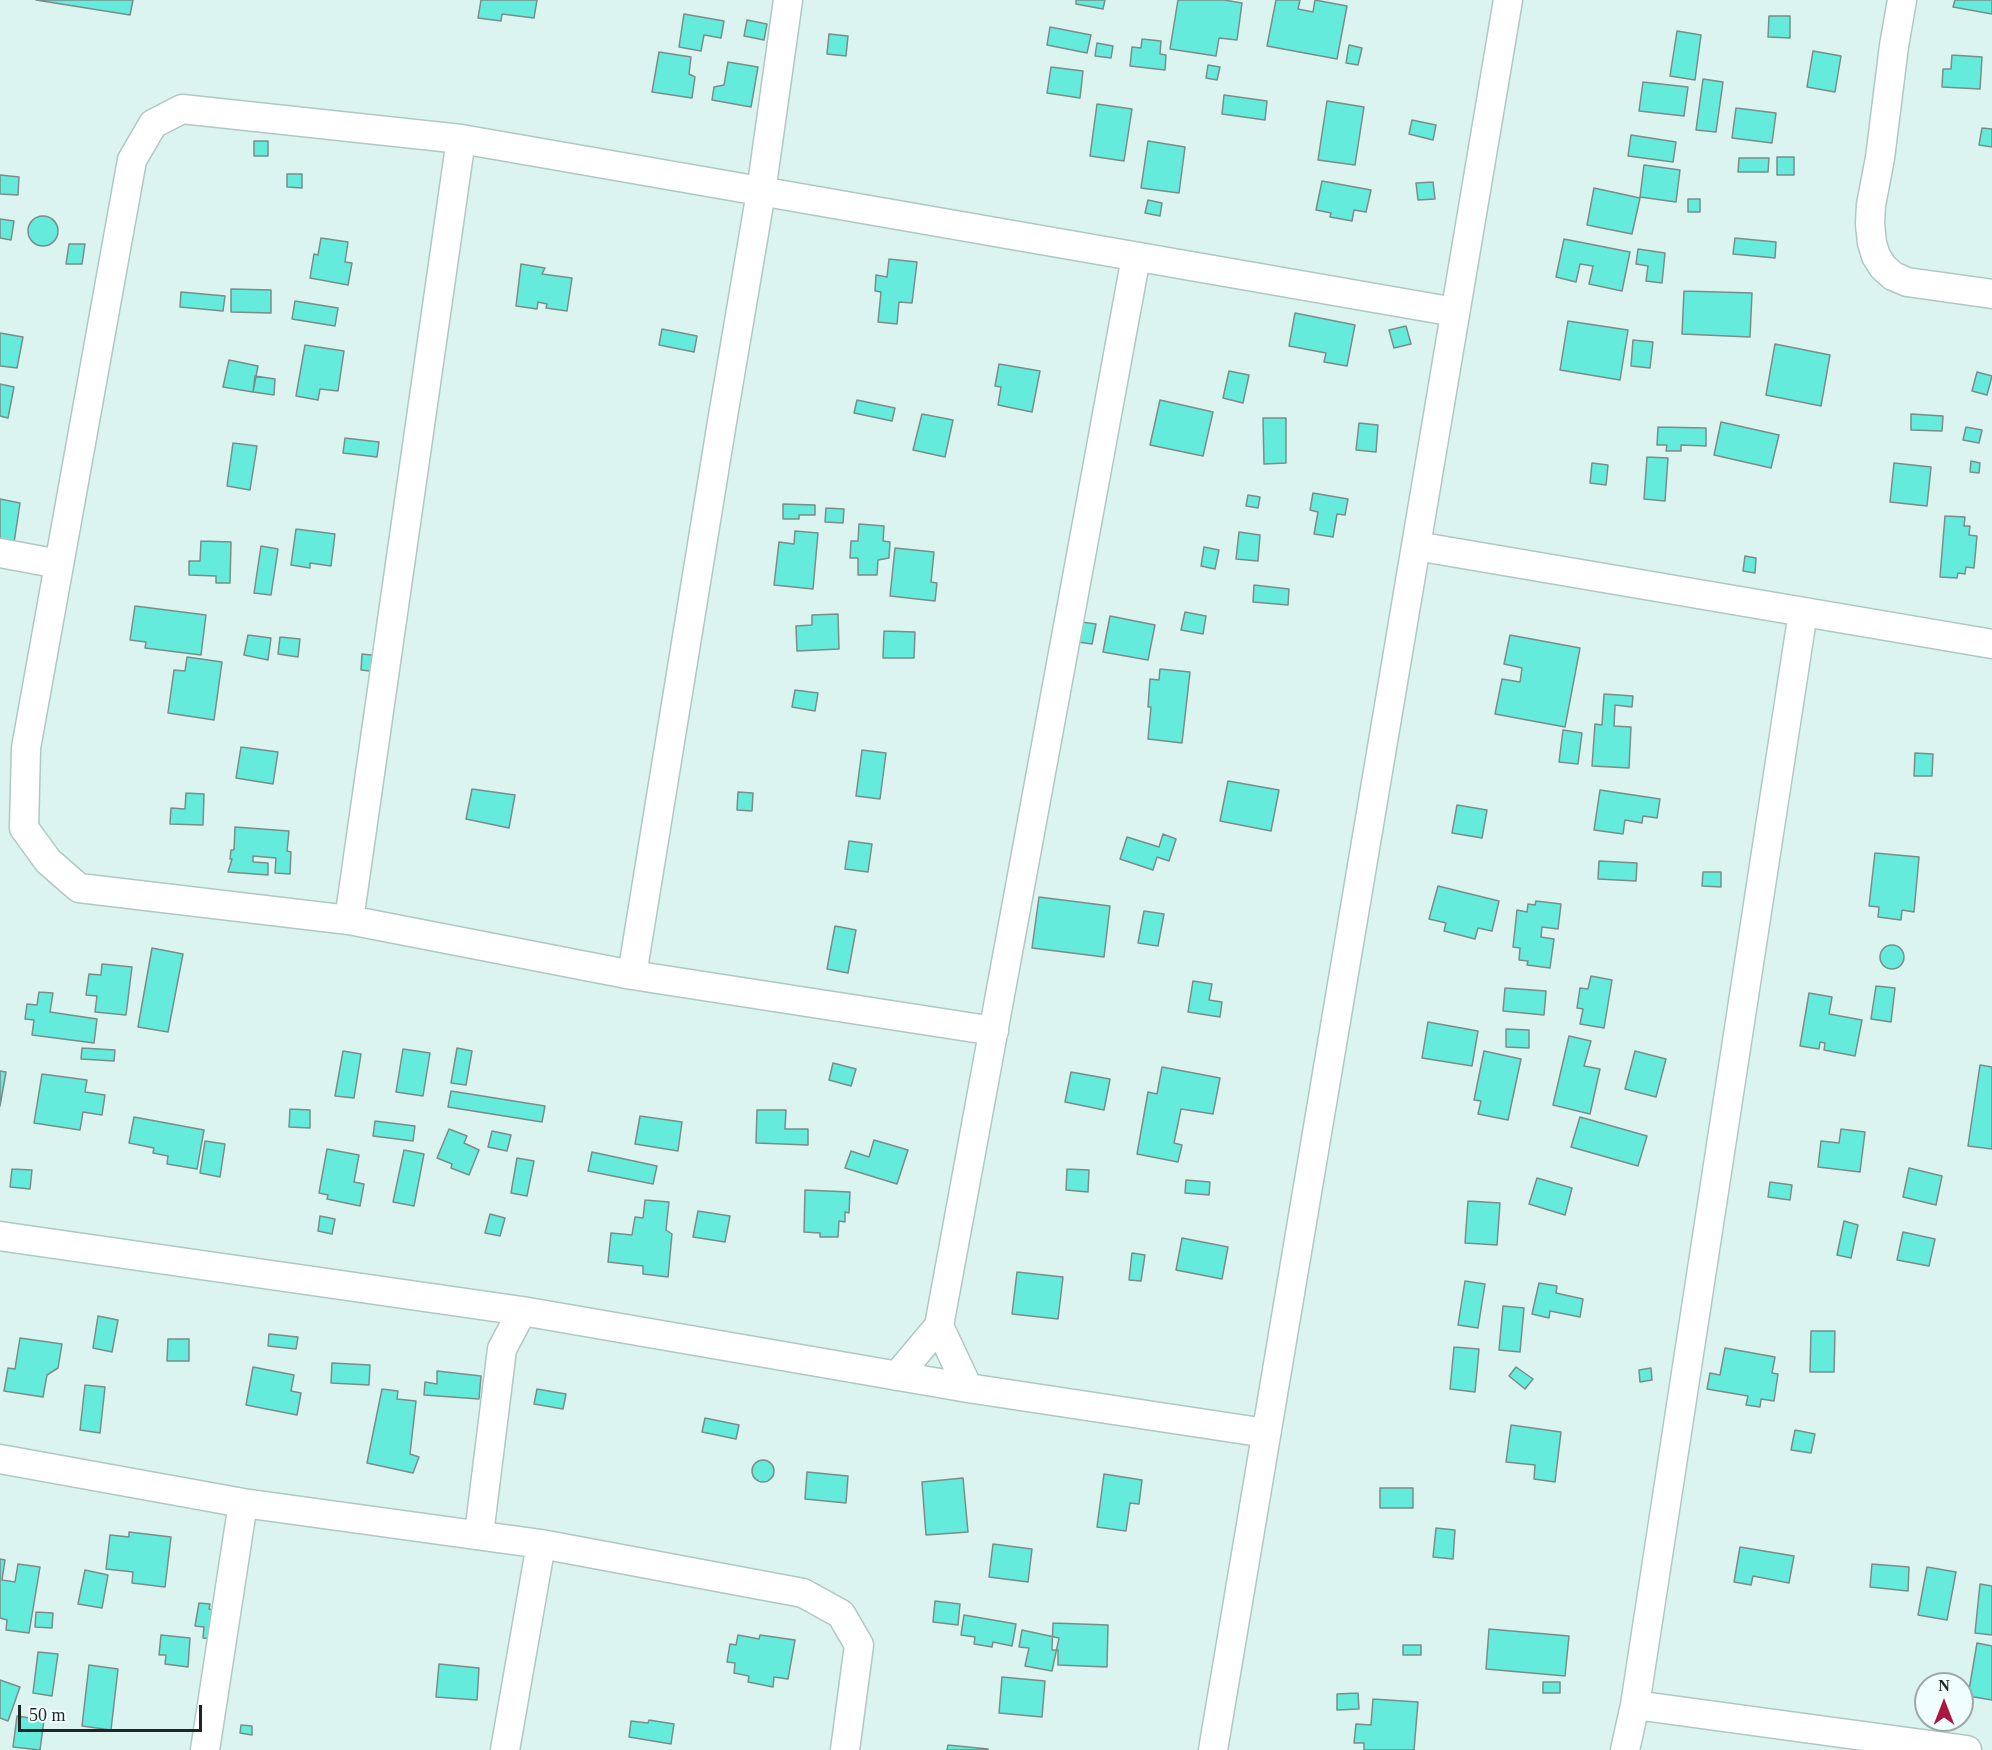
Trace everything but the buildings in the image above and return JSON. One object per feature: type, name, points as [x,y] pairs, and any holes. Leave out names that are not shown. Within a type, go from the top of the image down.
[{"type":"street","points":[[632,975],[761,192],[788,0]]},
{"type":"street","points":[[1213,1750],[1508,0]]},
{"type":"street","points":[[1902,0],[1893,46],[1880,158],[1871,205],[1872,243],[1883,267],[1893,276],[1907,282],[1992,294]]},
{"type":"street","points":[[994,1031],[632,975],[349,920],[79,888],[48,861],[24,828],[26,748],[132,160],[153,124],[182,109],[461,138],[1455,312]]},
{"type":"street","points":[[349,920],[461,138]]},
{"type":"street","points":[[897,1376],[939,1326],[1136,257]]},
{"type":"street","points":[[1416,546],[1992,644]]},
{"type":"street","points":[[0,553],[59,564]]},
{"type":"street","points":[[1625,1750],[1635,1705],[1803,612]]},
{"type":"street","points":[[5,1241],[522,1311],[968,1388],[1266,1433]]},
{"type":"street","points":[[479,1534],[502,1349],[522,1311]]},
{"type":"street","points":[[939,1326],[968,1388]]},
{"type":"street","points":[[0,1459],[243,1503],[541,1544],[803,1593],[841,1614],[859,1645],[845,1750]]},
{"type":"street","points":[[205,1750],[243,1503]]},
{"type":"street","points":[[505,1750],[541,1544]]},
{"type":"street","points":[[1635,1705],[1967,1750]]}]
